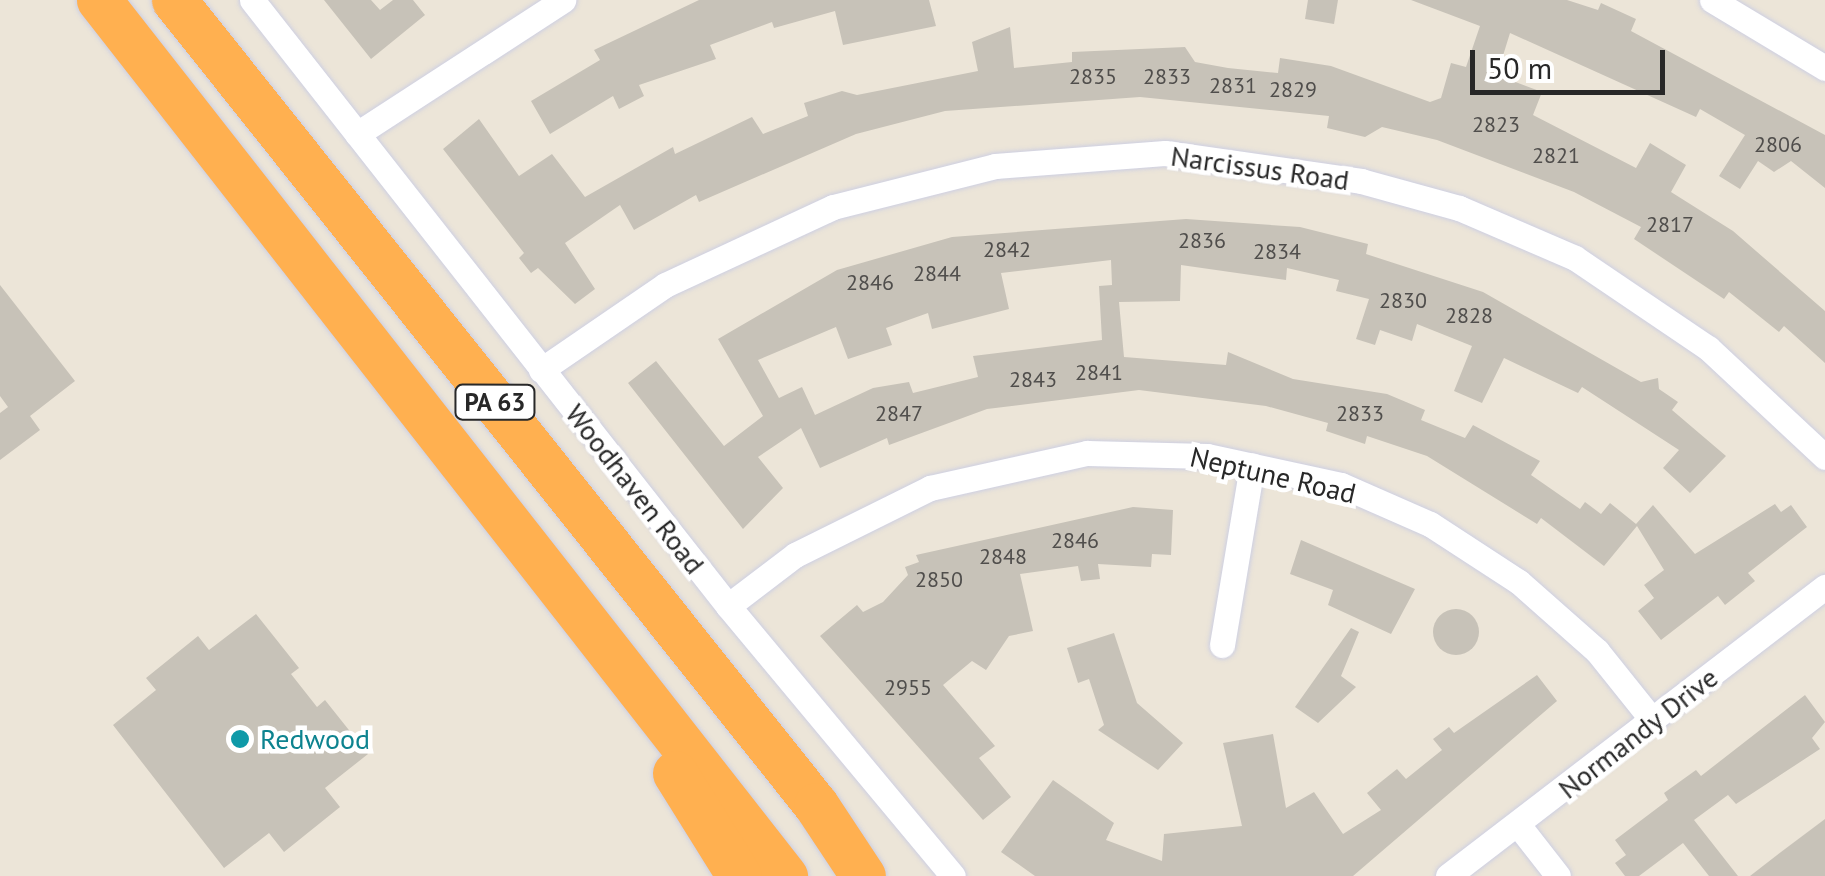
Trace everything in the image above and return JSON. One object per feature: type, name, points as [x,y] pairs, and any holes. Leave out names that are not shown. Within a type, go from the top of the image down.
[{"type":"highway","name":"PA 63","points":[[99,0],[785,876]]},
{"type":"highway","name":"Woodhaven Road","points":[[174,0],[816,805],[863,876]]},
{"type":"highway","points":[[611,651],[739,876]]},
{"type":"highway","name":"PA 63","points":[[816,805],[893,876]]},
{"type":"street","name":"Woodhaven Road","points":[[252,0],[728,606],[953,876]]},
{"type":"street","points":[[357,134],[563,0]]},
{"type":"street","points":[[1712,0],[1825,68]]},
{"type":"street","name":"Narcissus Road","points":[[541,370],[665,284],[834,206],[995,166],[1165,154],[1361,181],[1459,208],[1574,258],[1708,348],[1825,457]]},
{"type":"street","name":"Neptune Road","points":[[728,606],[795,555],[930,488],[1087,454],[1207,456],[1341,485],[1444,533],[1519,582],[1597,651],[1653,720]]},
{"type":"street","points":[[1222,645],[1252,466]]},
{"type":"street","name":"Normandy Drive","points":[[1448,876],[1519,826],[1825,587]]},
{"type":"street","points":[[1519,826],[1558,876]]},
{"type":"building","points":[[324,0],[371,0],[380,10],[393,0],[413,0],[425,15],[371,59]]},
{"type":"building","points":[[699,0],[929,0],[936,26],[843,45],[835,11],[774,28],[772,22],[710,45],[716,59],[639,85],[644,96],[619,109],[613,96],[550,134],[531,101],[600,60],[594,50]]},
{"type":"building","points":[[1308,0],[1338,0],[1334,24],[1305,19]]},
{"type":"building","points":[[1411,0],[1567,0],[1598,10],[1601,3],[1636,19],[1631,31],[1825,135],[1825,188],[1791,161],[1774,172],[1758,161],[1740,189],[1719,176],[1745,135],[1700,109],[1696,117],[1510,33],[1497,75],[1542,92],[1533,115],[1636,168],[1650,143],[1686,165],[1671,192],[1733,231],[1825,311],[1825,363],[1784,326],[1779,332],[1729,292],[1724,299],[1634,239],[1641,227],[1574,192],[1437,140],[1382,127],[1365,137],[1327,128],[1329,116],[1140,97],[945,111],[856,134],[699,202],[696,195],[634,230],[620,205],[565,243],[595,289],[575,304],[538,268],[531,273],[519,258],[524,253],[443,149],[479,119],[519,176],[552,154],[585,197],[673,147],[675,154],[752,117],[763,134],[808,116],[804,103],[842,91],[857,95],[978,71],[972,42],[1010,27],[1014,68],[1072,62],[1072,52],[1185,47],[1195,62],[1228,68],[1278,73],[1280,58],[1331,66],[1430,102],[1441,98],[1451,63],[1466,67],[1480,26]]},
{"type":"building","points":[[1186,219],[1300,227],[1368,244],[1366,254],[1483,292],[1641,382],[1658,378],[1659,389],[1678,402],[1672,410],[1726,456],[1690,493],[1663,468],[1679,450],[1582,387],[1578,393],[1504,358],[1482,403],[1454,391],[1472,346],[1417,324],[1412,341],[1380,330],[1375,345],[1356,339],[1369,299],[1336,291],[1339,280],[1287,268],[1286,280],[1181,265],[1180,301],[1119,302],[1124,357],[1226,365],[1228,352],[1293,379],[1387,394],[1425,410],[1421,420],[1465,438],[1473,425],[1540,461],[1531,475],[1580,509],[1585,502],[1601,514],[1610,503],[1636,524],[1653,505],[1695,554],[1775,504],[1781,512],[1791,505],[1807,527],[1748,573],[1755,581],[1725,605],[1718,596],[1661,640],[1638,611],[1654,598],[1644,585],[1664,570],[1637,526],[1604,566],[1541,518],[1537,524],[1427,456],[1367,436],[1365,444],[1326,431],[1328,423],[1266,406],[1139,390],[987,409],[889,445],[887,438],[820,468],[801,428],[758,457],[783,488],[743,529],[628,383],[656,361],[724,446],[763,416],[718,339],[837,270],[952,237]],"holes":[[[1111,260],[1112,285],[1099,286],[1102,340],[973,356],[978,377],[913,393],[909,382],[873,388],[815,415],[802,387],[779,398],[758,360],[836,327],[848,359],[892,345],[886,328],[928,313],[932,329],[1009,309],[1001,273]]]},
{"type":"building","points":[[0,285],[75,381],[30,416],[40,430],[0,460],[0,413],[8,407],[0,396]]},
{"type":"building","points":[[1133,507],[1173,510],[1171,555],[1152,554],[1151,567],[1098,564],[1100,579],[1081,581],[1078,566],[1020,574],[1033,631],[1009,636],[986,670],[972,661],[943,685],[995,746],[979,758],[1011,797],[983,820],[820,636],[857,605],[863,612],[883,602],[908,575],[905,567],[919,562],[916,555]]},
{"type":"building","points":[[1301,540],[1415,589],[1391,634],[1328,605],[1333,590],[1290,574]]},
{"type":"building","points":[[1456,609],[1472,616],[1479,632],[1472,648],[1456,655],[1440,648],[1433,632],[1440,616]]},
{"type":"building","name":"Redwood","points":[[256,614],[299,668],[291,674],[317,707],[325,700],[368,754],[325,788],[340,807],[284,852],[269,833],[224,868],[113,725],[156,690],[146,678],[198,636],[209,650]]},
{"type":"building","points":[[1351,628],[1359,632],[1341,676],[1356,687],[1318,723],[1295,707]]},
{"type":"building","points":[[1114,633],[1137,703],[1183,743],[1158,770],[1098,730],[1104,725],[1089,679],[1078,683],[1067,648]]},
{"type":"building","points":[[1537,675],[1557,701],[1353,876],[1035,876],[1001,852],[1053,780],[1114,823],[1106,840],[1162,861],[1164,834],[1242,826],[1223,743],[1273,734],[1286,808],[1314,792],[1343,834],[1381,810],[1367,793],[1397,769],[1406,779],[1442,750],[1433,739],[1449,727],[1454,733]]},
{"type":"building","points":[[1805,695],[1825,722],[1812,738],[1820,749],[1736,804],[1728,795],[1694,820],[1738,876],[1709,876],[1683,843],[1639,876],[1625,876],[1615,863],[1626,855],[1615,840],[1668,800],[1664,793],[1696,770],[1701,776]]},
{"type":"building","points":[[1825,819],[1825,876],[1750,876],[1781,852]]},
{"type":"place","name":"Redwood","points":[[240,739]]}]
